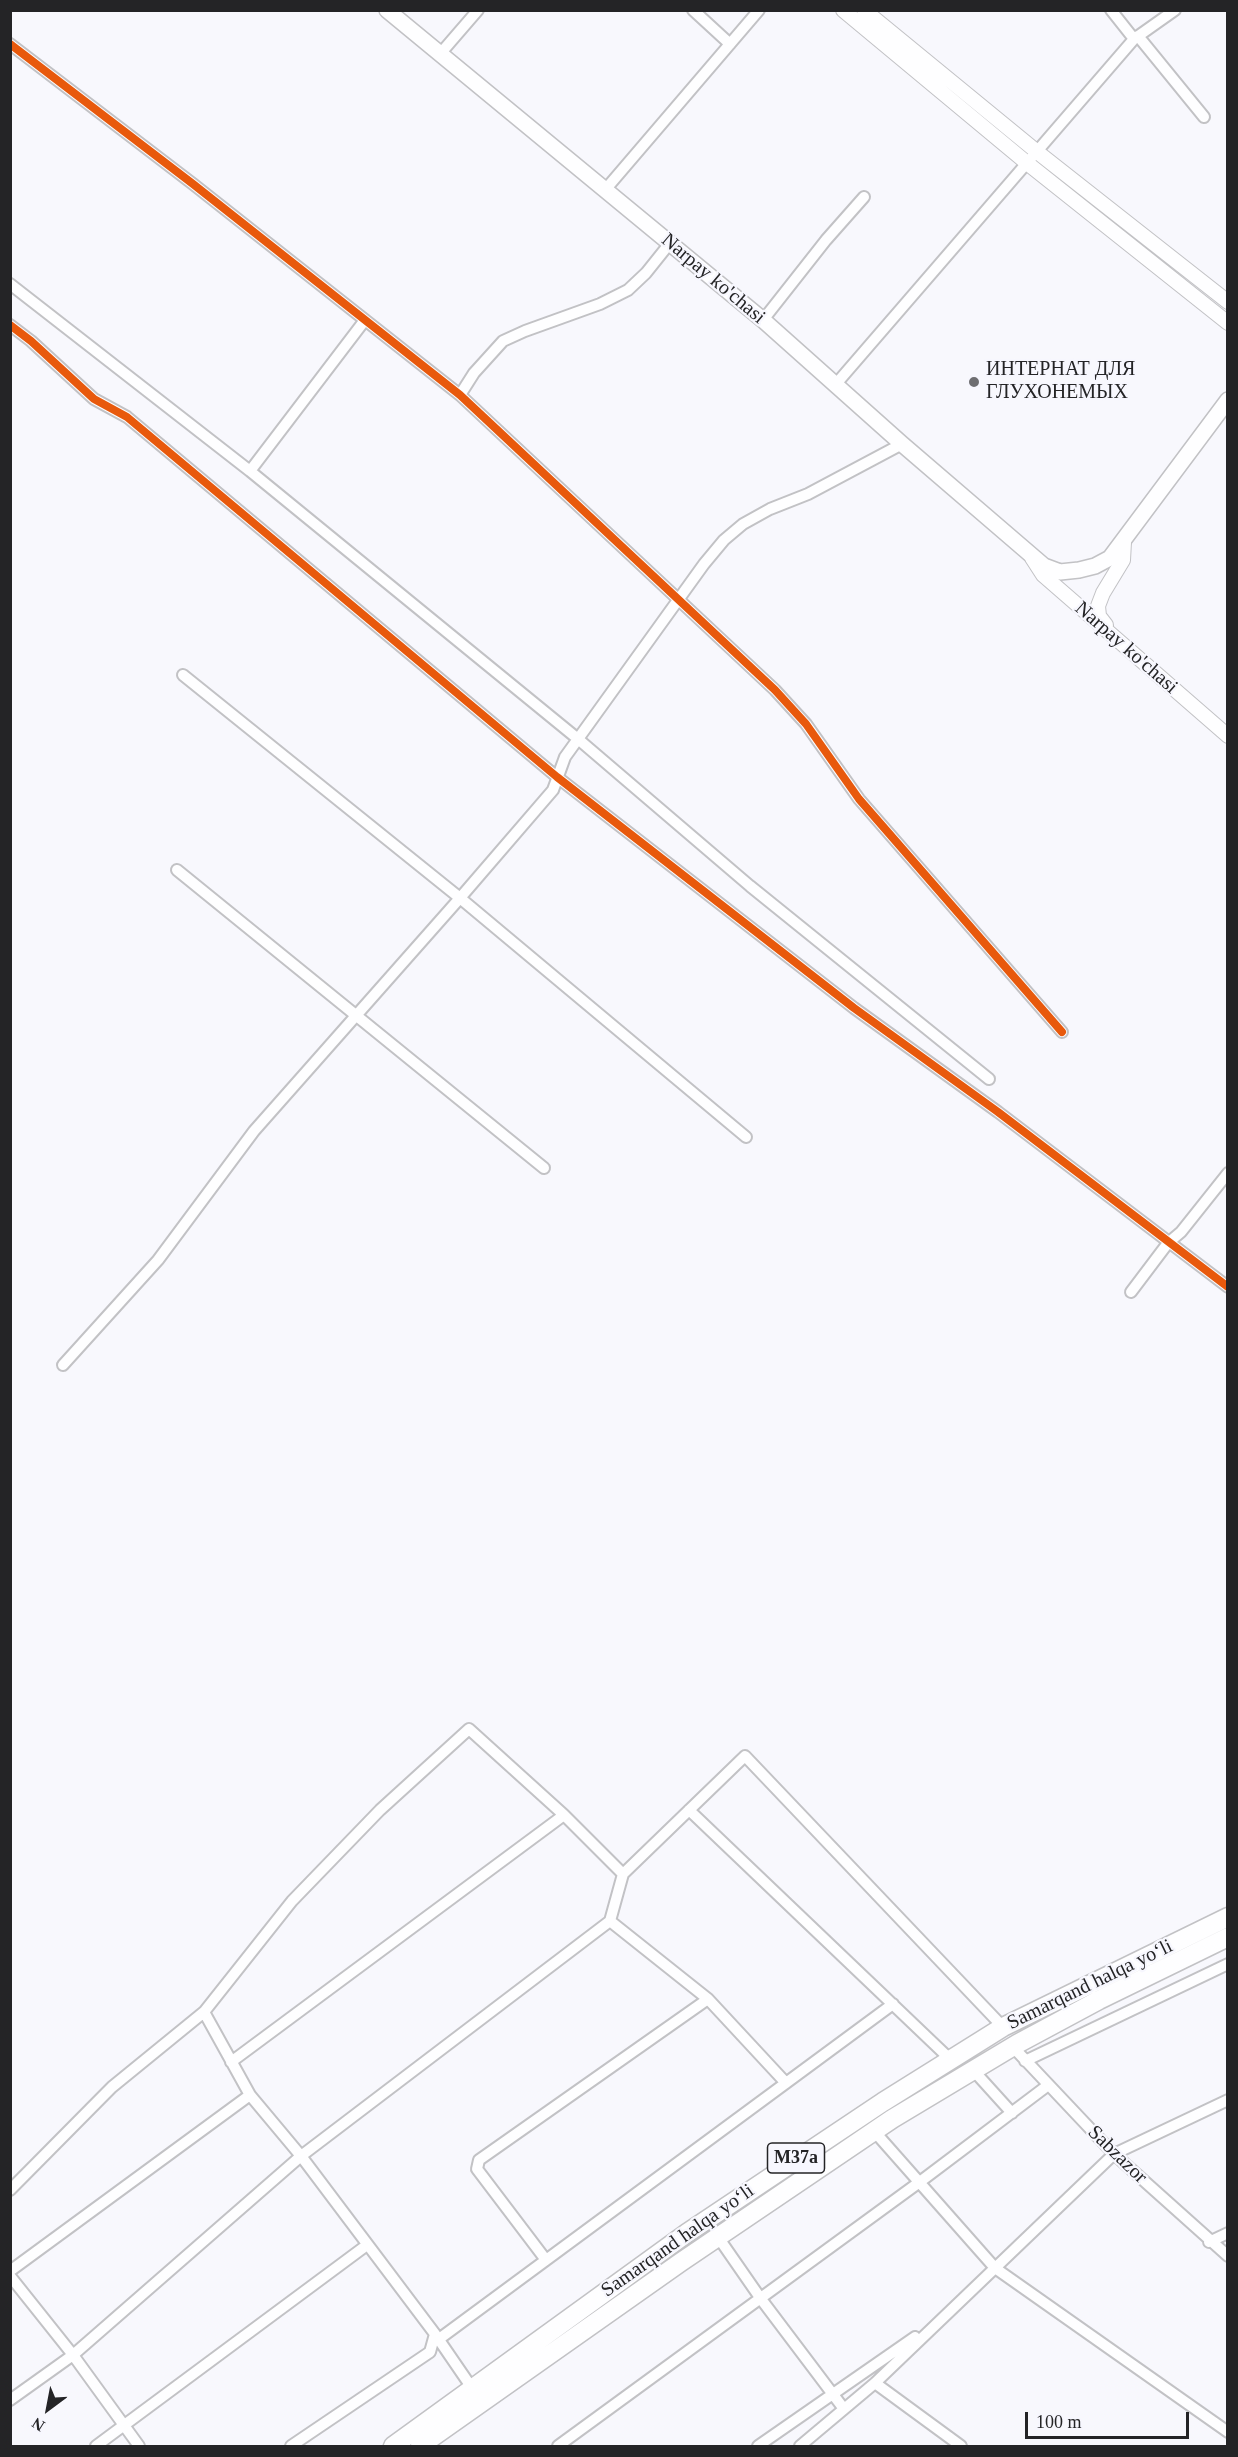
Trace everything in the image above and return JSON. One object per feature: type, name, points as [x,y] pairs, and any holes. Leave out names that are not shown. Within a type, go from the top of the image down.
[{"type":"highway","name":"Samarqand halqa yoʻli","points":[[393,2446],[687,2234],[883,2102],[1003,2027],[1227,1917]]},
{"type":"highway","name":"Samarqand halqa yoʻli","points":[[420,2446],[718,2237],[874,2131],[974,2071],[1019,2054],[1099,2000],[1227,1937]]},
{"type":"highway","points":[[883,2102],[892,2120]]},
{"type":"main road","name":"Narpay ko'chasi","points":[[387,10],[763,320],[1044,566],[1060,572],[1095,566],[1110,558],[1124,542]]},
{"type":"main road","points":[[1124,542],[1227,400]]},
{"type":"street","points":[[440,54],[478,10]]},
{"type":"street","points":[[693,10],[730,44]]},
{"type":"street","points":[[605,190],[759,10]]},
{"type":"street","points":[[843,10],[1026,164],[1227,323]]},
{"type":"street","points":[[864,10],[1036,151],[1227,302]]},
{"type":"street","points":[[1111,10],[1204,117]]},
{"type":"street","points":[[837,384],[1136,37],[1175,10]]},
{"type":"street","points":[[10,44],[194,184],[460,395],[775,690],[806,724],[859,799],[1062,1032]]},
{"type":"street","points":[[763,320],[826,240],[864,197]]},
{"type":"street","points":[[460,395],[474,373],[503,341],[600,304],[628,290],[646,273],[670,243]]},
{"type":"street","points":[[10,284],[250,471],[578,739],[750,886],[989,1079]]},
{"type":"street","points":[[250,471],[365,320]]},
{"type":"street","points":[[10,325],[32,341],[94,399],[127,417],[556,777],[854,1008],[998,1112],[1153,1228],[1168,1244],[1227,1287]]},
{"type":"street","points":[[63,1365],[158,1260],[254,1131],[553,790],[565,757],[704,564],[724,540],[743,524],[808,494],[902,444]]},
{"type":"street","points":[[1114,637],[1099,616],[1098,606],[1103,593],[1123,560],[1124,542]]},
{"type":"street","name":"Narpay ko'chasi","points":[[1031,556],[1043,575],[1227,736]]},
{"type":"street","points":[[183,675],[460,898],[746,1137]]},
{"type":"street","points":[[177,870],[544,1168]]},
{"type":"street","points":[[1131,1292],[1168,1244],[1182,1232],[1227,1173]]},
{"type":"street","points":[[10,2190],[112,2087],[204,2012],[292,1901],[380,1810],[469,1729],[564,1815],[624,1874]]},
{"type":"street","points":[[10,2400],[73,2355],[301,2156],[610,1921],[624,1874],[745,1756],[1003,2027]]},
{"type":"street","points":[[689,1810],[951,2060]]},
{"type":"street","points":[[231,2062],[564,1815]]},
{"type":"street","points":[[610,1921],[708,1999],[786,2083]]},
{"type":"street","points":[[1019,2054],[1227,1964]]},
{"type":"street","points":[[546,2260],[477,2169],[479,2160],[708,1999]]},
{"type":"street","points":[[291,2446],[430,2352],[437,2336],[546,2260],[893,2004]]},
{"type":"street","points":[[204,2012],[250,2096],[301,2156],[437,2336],[472,2388]]},
{"type":"street","name":"Sabzazor","points":[[1019,2054],[1114,2154],[1227,2256]]},
{"type":"street","points":[[974,2071],[1012,2113]]},
{"type":"street","points":[[558,2446],[761,2299],[1047,2086]]},
{"type":"street","points":[[10,2271],[250,2096]]},
{"type":"street","points":[[800,2446],[875,2383],[1114,2154],[1227,2100]]},
{"type":"street","points":[[874,2131],[921,2181],[995,2268],[1227,2432]]},
{"type":"street","points":[[1209,2242],[1227,2234]]},
{"type":"street","points":[[718,2237],[761,2299],[844,2409]]},
{"type":"street","points":[[96,2446],[367,2245]]},
{"type":"street","points":[[10,2276],[73,2355],[139,2446]]},
{"type":"street","points":[[758,2446],[935,2324]]},
{"type":"street","points":[[875,2383],[961,2446]]},
{"type":"cycle path","points":[[10,44],[193,184],[460,395],[775,690],[806,724],[859,799],[1062,1032]]},
{"type":"cycle path","points":[[10,325],[31,341],[94,399],[127,417],[557,777],[854,1008],[998,1112],[1228,1287]]},
{"type":"place","name":"ИНТЕРНАТ ДЛЯ ГЛУХОНЕМЫХ","points":[[974,382]]}]
